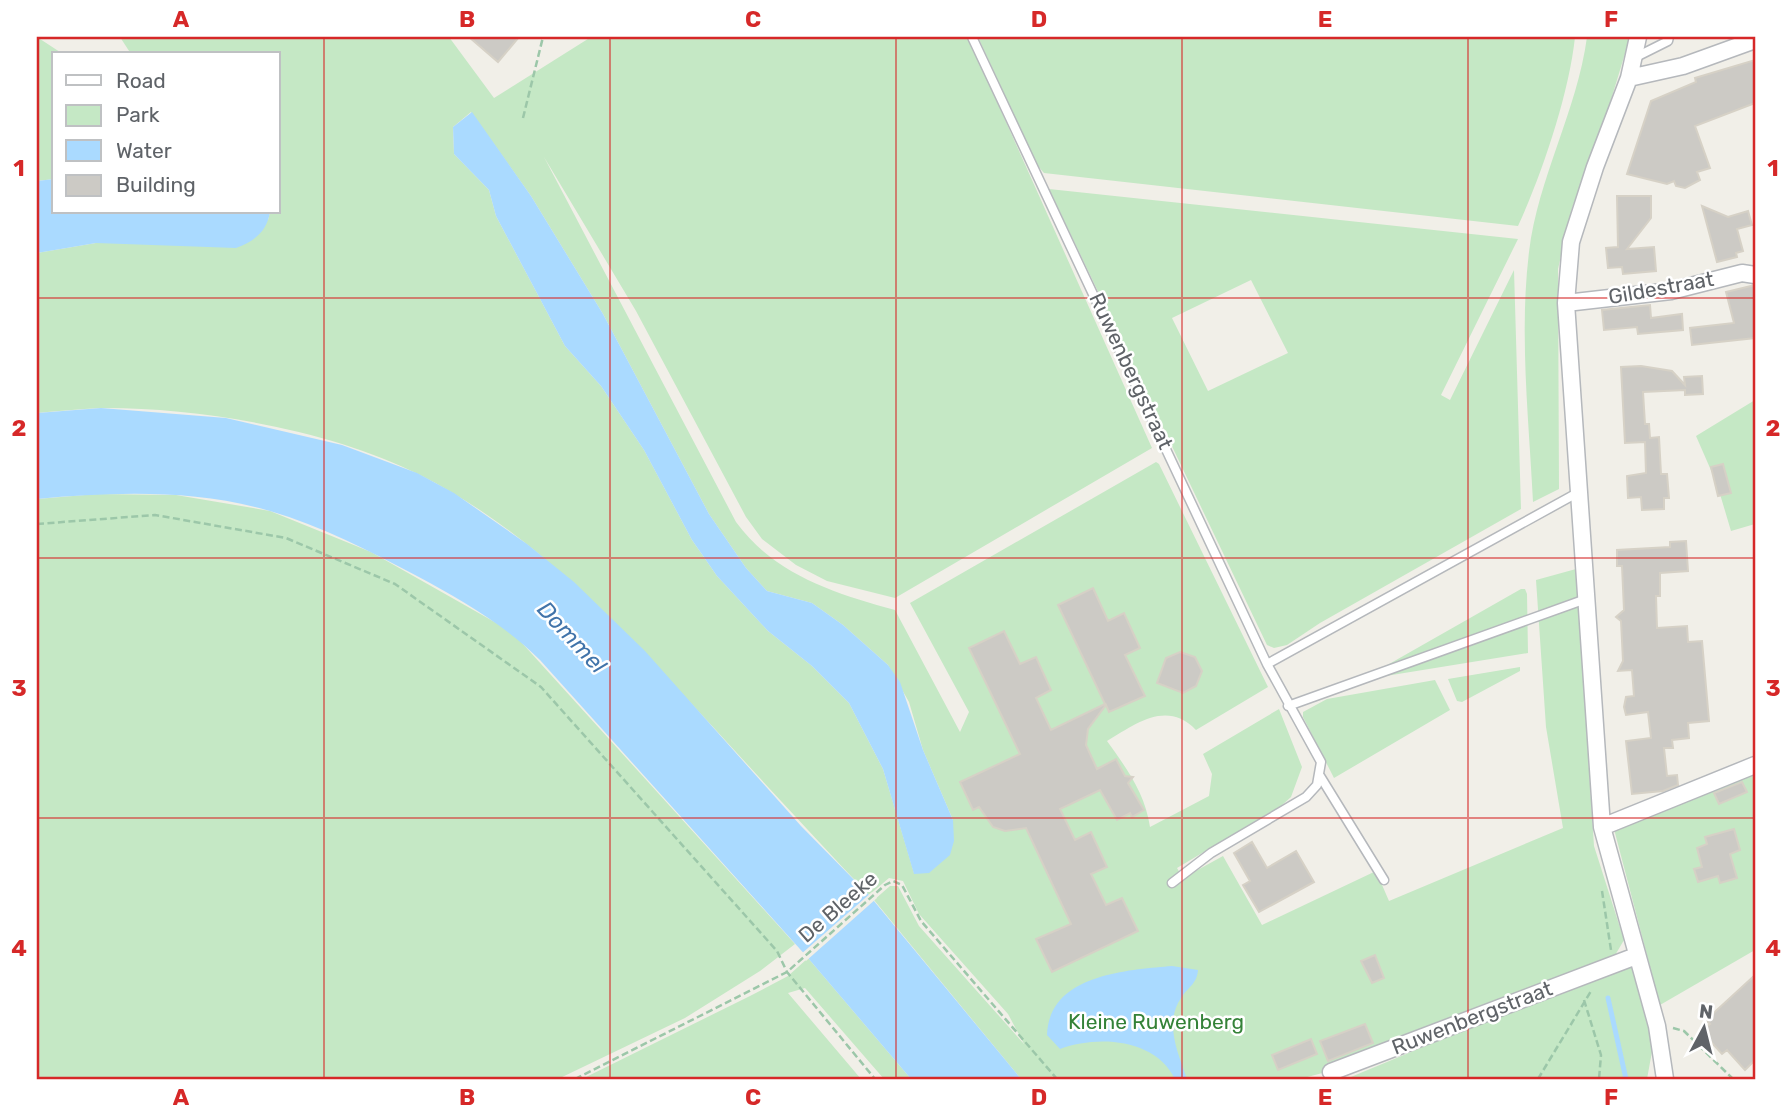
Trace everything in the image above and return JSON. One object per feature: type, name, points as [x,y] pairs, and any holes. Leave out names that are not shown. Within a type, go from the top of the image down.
[{"type":"street","points":[[1638,37],[1629,79],[1595,167],[1571,242],[1566,303],[1602,827],[1657,1026],[1665,1079]]},
{"type":"street","points":[[1629,79],[1684,66],[1755,40]]},
{"type":"street","name":"Gildestraat","points":[[1566,303],[1671,290],[1742,273],[1755,275]]},
{"type":"street","points":[[1602,827],[1755,765]]},
{"type":"street","name":"Ruwenbergstraat","points":[[1331,1072],[1636,956]]},
{"type":"lane","name":"Ruwenbergstraat","points":[[972,37],[1267,664],[1321,762],[1320,776]]},
{"type":"lane","points":[[1634,58],[1668,41],[1669,37]]},
{"type":"lane","points":[[1267,664],[1579,492]]},
{"type":"lane","points":[[1288,706],[1586,599]]},
{"type":"lane","points":[[1172,883],[1211,853],[1306,797],[1320,776],[1335,795],[1384,880]]},
{"type":"path","points":[[523,118],[543,37]]},
{"type":"path","points":[[37,524],[155,515],[286,538],[395,584],[541,687],[777,951],[787,972],[875,1079]]},
{"type":"path","name":"De Bleeke","points":[[575,1079],[787,972],[885,885],[893,881],[902,885],[921,921],[1058,1079]]},
{"type":"path","points":[[1538,1079],[1584,1000],[1613,964],[1601,888]]},
{"type":"path","points":[[1584,1000],[1601,1055],[1599,1079]]},
{"type":"path","points":[[1657,1026],[1684,1031],[1733,1079]]},
{"type":"green space","points":[[37,37],[60,52],[52,52],[52,179],[37,181]]},
{"type":"green space","name":"Kleine Ruwenberg","points":[[120,37],[449,37],[494,98],[591,37],[968,37],[1152,448],[895,598],[827,581],[796,565],[762,539],[746,517],[636,311],[544,157],[736,522],[769,556],[787,569],[828,589],[895,610],[960,732],[969,712],[910,603],[1156,462],[1159,464],[1268,687],[1196,730],[1185,721],[1163,716],[1129,727],[1107,741],[1139,792],[1150,827],[1209,796],[1212,774],[1203,754],[1279,709],[1302,767],[1291,797],[1281,806],[1177,868],[1183,878],[1223,856],[1262,925],[1376,871],[1389,901],[1563,828],[1546,727],[1536,580],[1576,569],[1594,846],[1624,940],[1614,957],[1356,1064],[1300,1079],[1021,1079],[874,900],[890,886],[898,886],[919,926],[1024,1044],[1008,1014],[919,914],[903,881],[889,878],[869,895],[613,621],[541,556],[503,526],[420,475],[347,445],[306,434],[264,424],[179,412],[100,408],[37,413],[37,253],[96,243],[134,243],[268,220],[270,214],[280,214],[280,52],[130,52]],"holes":[[[471,112],[531,196],[603,314],[709,514],[746,568],[767,591],[812,603],[843,625],[888,665],[909,702],[923,750],[953,820],[946,848],[932,868],[914,873],[883,769],[849,703],[812,666],[768,631],[717,576],[692,540],[644,450],[601,386],[565,346],[496,216],[489,190],[454,154],[453,127]]]},
{"type":"green space","points":[[978,37],[1575,37],[1567,83],[1553,133],[1518,226],[1044,173],[1037,165]]},
{"type":"green space","points":[[1587,37],[1630,37],[1597,146],[1572,208],[1558,269],[1559,489],[1533,502],[1525,346],[1529,252],[1540,198],[1575,91]]},
{"type":"green space","points":[[1049,189],[1518,239],[1441,395],[1450,400],[1514,270],[1521,509],[1320,623],[1287,645],[1274,648],[1267,645]],"holes":[[[1251,280],[1288,353],[1208,391],[1172,318]]]},
{"type":"green space","points":[[1755,400],[1755,524],[1731,531],[1717,484],[1696,436]]},
{"type":"green space","points":[[97,494],[176,495],[270,511],[371,552],[512,632],[795,944],[760,971],[685,1018],[558,1079],[37,1079],[37,499]]},
{"type":"green space","points":[[1525,589],[1527,594],[1528,653],[1361,680]]},
{"type":"green space","points":[[1520,667],[1520,671],[1462,702],[1457,701],[1448,679]]},
{"type":"green space","points":[[1435,680],[1450,710],[1334,778],[1303,717],[1303,712],[1327,699]]},
{"type":"green space","points":[[1755,769],[1755,950],[1660,1005],[1614,829]]},
{"type":"green space","points":[[808,958],[911,1079],[884,1079],[805,988],[788,993],[861,1079],[582,1079],[788,976]]},
{"type":"green space","points":[[1630,961],[1653,1046],[1647,1079],[1346,1079]]},
{"type":"water","points":[[472,112],[531,196],[603,314],[709,514],[746,568],[767,591],[812,603],[843,625],[888,665],[900,682],[923,750],[953,820],[954,841],[950,855],[929,873],[914,874],[883,769],[849,703],[812,666],[768,631],[717,576],[692,540],[644,450],[601,386],[565,346],[496,216],[489,190],[454,154],[453,127]]},
{"type":"water","points":[[52,179],[52,214],[269,214],[259,234],[236,248],[96,243],[37,253],[37,181]]},
{"type":"water","name":"Dommel","points":[[101,408],[226,418],[342,445],[417,473],[454,493],[527,544],[574,582],[645,651],[801,826],[869,895],[1021,1079],[911,1079],[808,958],[540,660],[512,635],[466,604],[381,557],[308,524],[270,511],[212,499],[154,494],[37,499],[37,413]]},
{"type":"water","points":[[1172,966],[1198,970],[1194,982],[1176,1008],[1174,1018],[1174,1038],[1187,1079],[1175,1079],[1166,1065],[1140,1048],[1124,1043],[1091,1042],[1060,1049],[1047,1035],[1051,1015],[1061,999],[1076,987],[1114,974]]},
{"type":"pier","points":[[872,892],[877,898],[806,961],[800,955]]},
{"type":"building","points":[[469,37],[519,37],[498,62]]},
{"type":"building","points":[[1755,60],[1755,103],[1695,126],[1710,168],[1697,172],[1700,180],[1685,188],[1676,186],[1674,181],[1667,184],[1627,174],[1651,101],[1696,82],[1695,78]]},
{"type":"building","points":[[1617,196],[1651,196],[1651,218],[1627,249],[1654,247],[1656,271],[1623,274],[1622,267],[1608,268],[1606,248],[1618,247]]},
{"type":"building","points":[[1702,206],[1728,217],[1748,211],[1752,225],[1737,229],[1743,251],[1736,253],[1737,257],[1717,262]]},
{"type":"building","points":[[1755,285],[1755,338],[1692,345],[1690,328],[1734,323],[1726,292]]},
{"type":"building","points":[[1650,305],[1651,318],[1682,314],[1683,330],[1638,334],[1637,327],[1604,330],[1602,310]]},
{"type":"building","points":[[1641,366],[1672,371],[1685,385],[1684,377],[1702,376],[1703,394],[1685,395],[1685,390],[1643,392],[1645,424],[1649,424],[1650,438],[1659,437],[1661,474],[1667,474],[1669,498],[1664,498],[1664,509],[1642,510],[1641,497],[1628,498],[1627,476],[1646,473],[1645,442],[1625,443],[1621,367]]},
{"type":"building","points":[[1723,464],[1731,493],[1718,496],[1711,467]]},
{"type":"building","points":[[1686,541],[1688,571],[1660,573],[1660,596],[1656,596],[1657,628],[1687,626],[1688,642],[1702,641],[1709,721],[1688,723],[1689,738],[1672,740],[1673,748],[1664,748],[1667,776],[1677,775],[1678,785],[1663,791],[1632,794],[1626,741],[1651,738],[1648,712],[1626,715],[1624,707],[1626,697],[1634,696],[1632,670],[1618,671],[1623,661],[1621,621],[1616,617],[1624,610],[1622,566],[1617,566],[1617,550],[1670,547],[1670,542]]},
{"type":"building","points":[[1093,588],[1108,621],[1124,613],[1140,648],[1125,655],[1145,696],[1109,712],[1106,705],[1088,729],[1086,745],[1097,769],[1116,759],[1125,776],[1133,777],[1128,783],[1144,810],[1132,817],[1130,813],[1117,820],[1100,790],[1060,809],[1075,840],[1091,832],[1107,867],[1091,874],[1106,905],[1122,898],[1138,931],[1052,972],[1036,939],[1071,924],[1026,828],[1005,831],[993,827],[979,807],[973,810],[960,782],[1020,754],[969,648],[1004,631],[1020,664],[1036,657],[1051,690],[1036,698],[1051,730],[1105,704],[1058,605]]},
{"type":"building","points":[[1180,652],[1195,657],[1202,671],[1196,686],[1183,693],[1157,683],[1166,658]]},
{"type":"building","points":[[1742,782],[1747,792],[1719,804],[1714,793]]},
{"type":"building","points":[[1734,829],[1740,850],[1730,854],[1737,878],[1720,883],[1718,876],[1698,882],[1694,869],[1702,867],[1697,848],[1707,844],[1705,837]]},
{"type":"building","points":[[1252,842],[1267,868],[1296,851],[1314,882],[1259,912],[1243,885],[1250,881],[1234,853]]},
{"type":"building","points":[[1375,955],[1384,978],[1372,983],[1361,961]]},
{"type":"building","points":[[1755,975],[1755,1060],[1745,1070],[1727,1050],[1722,1054],[1701,1031],[1710,1024],[1706,1020]]},
{"type":"building","points":[[1365,1024],[1373,1043],[1328,1061],[1320,1041]]},
{"type":"building","points":[[1311,1039],[1317,1054],[1278,1070],[1272,1055]]},
{"type":"waterway","points":[[1608,998],[1626,1079]]}]
